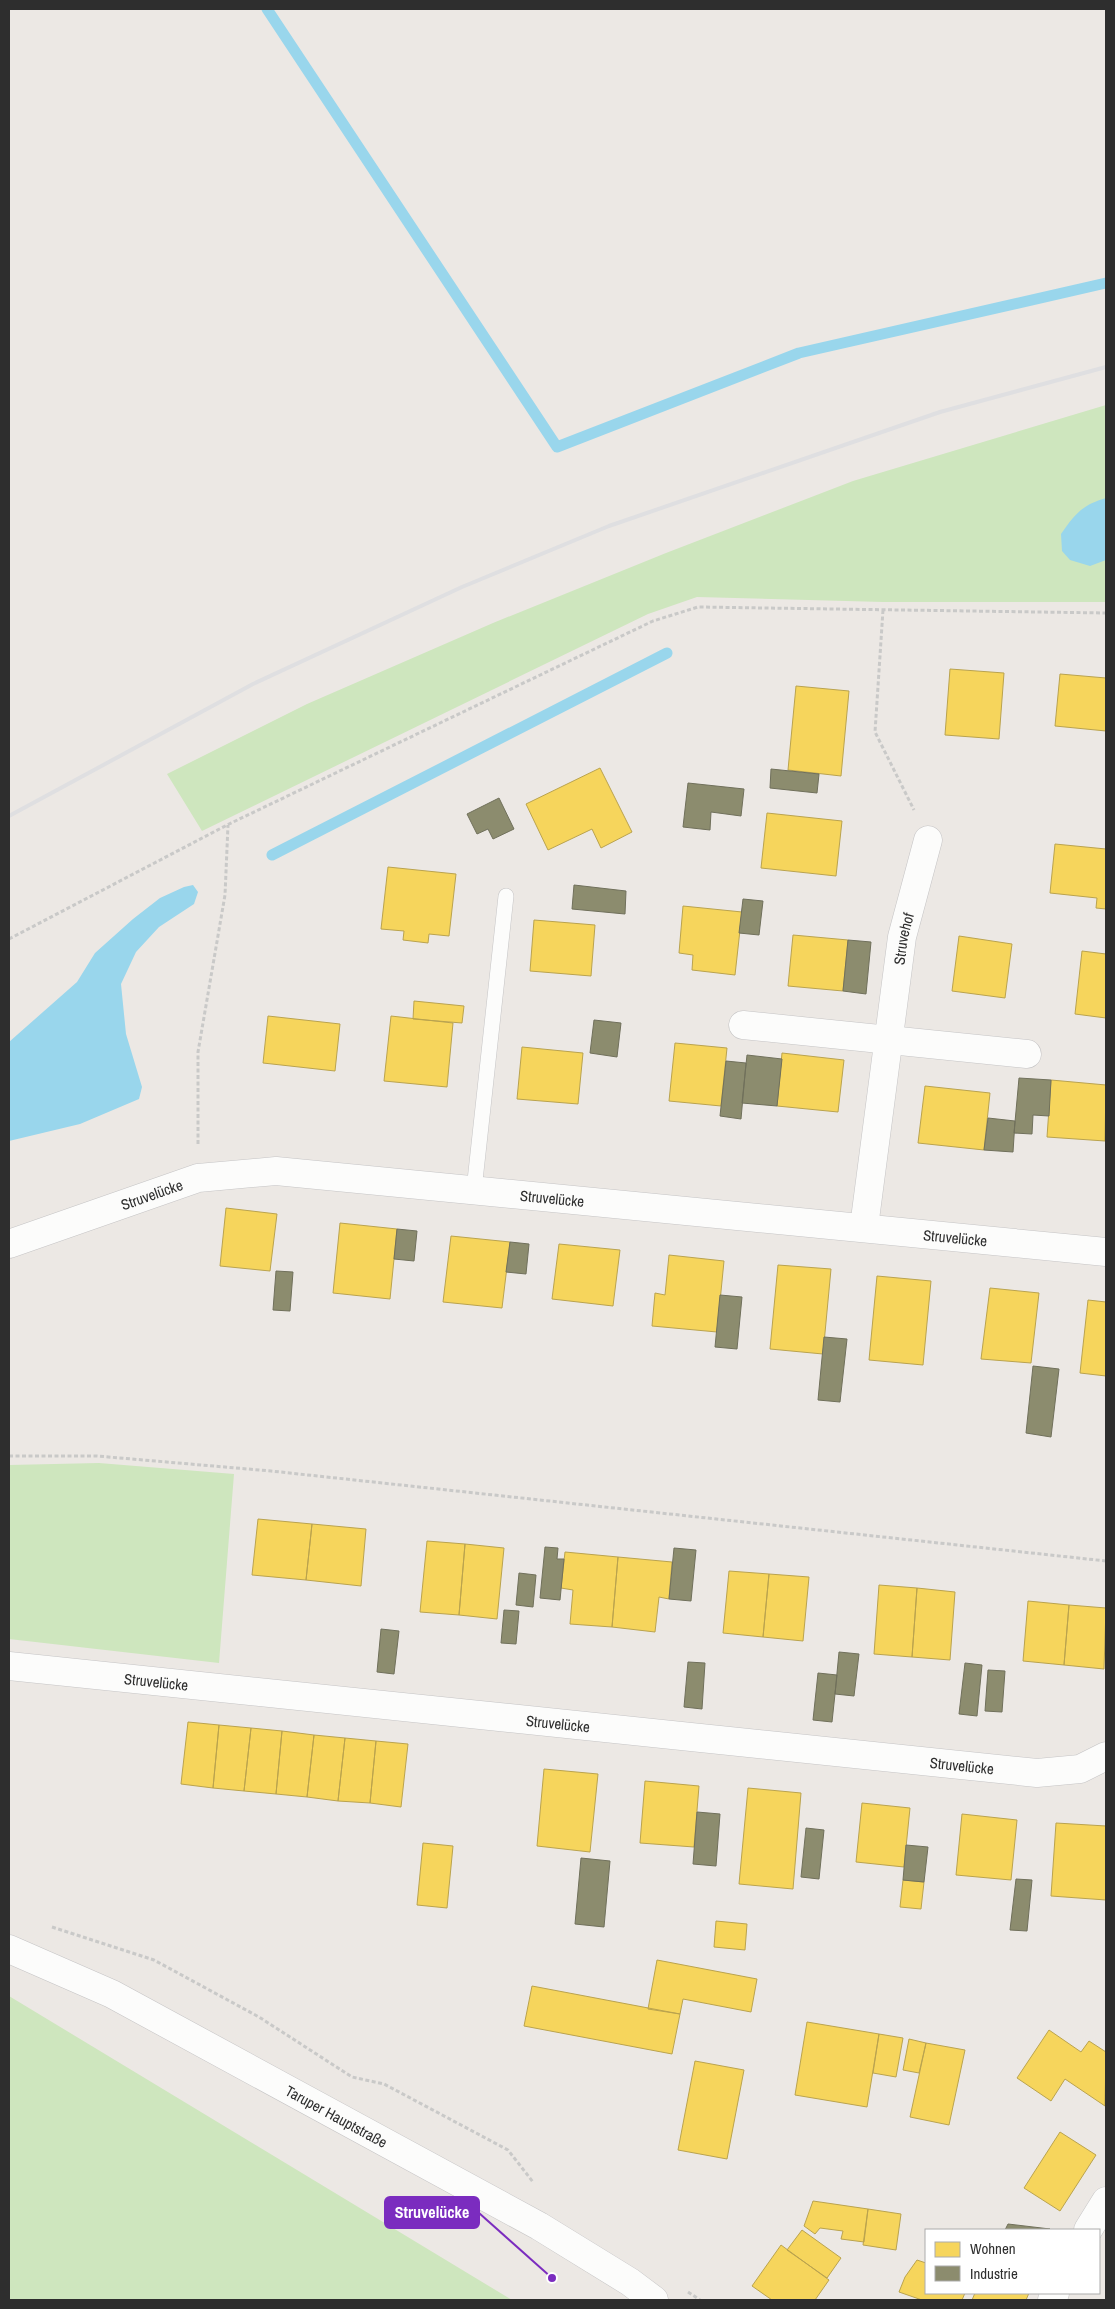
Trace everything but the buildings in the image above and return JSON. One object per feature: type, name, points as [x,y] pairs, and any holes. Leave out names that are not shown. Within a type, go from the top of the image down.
[{"type":"street","name":"Struvehof","points":[[864,1227],[902,937],[928,840]]},
{"type":"street","points":[[743,1025],[1027,1054]]},
{"type":"street","name":"Struvelücke","points":[[9,1244],[198,1178],[276,1170],[1106,1252]]},
{"type":"street","name":"Struvelücke","points":[[9,1666],[1037,1773],[1080,1769],[1106,1756]]},
{"type":"street","name":"Taruper Hauptstraße","points":[[9,1949],[112,1994],[539,2226],[630,2282],[654,2300]]},
{"type":"street","points":[[1089,2229],[1106,2200]]},
{"type":"lane","points":[[474,1190],[506,896]]},
{"type":"path","points":[[9,939],[228,824],[653,621],[698,607],[1106,613]]},
{"type":"path","points":[[883,610],[875,732],[928,840]]},
{"type":"path","points":[[198,1178],[198,1052],[225,895],[228,824]]},
{"type":"path","points":[[9,1456],[97,1456],[271,1471],[1106,1562]]},
{"type":"path","points":[[46,1925],[154,1960],[260,2017],[352,2077],[384,2084],[508,2150],[537,2187]]},
{"type":"path","points":[[684,2289],[700,2300]]},
{"type":"green space","points":[[1106,405],[1106,602],[883,602],[697,597],[648,614],[202,831],[167,774],[307,704],[493,623],[666,553],[853,481]]},
{"type":"green space","points":[[99,1463],[234,1474],[219,1663],[9,1639],[9,1465]]},
{"type":"green space","points":[[9,1996],[512,2300],[9,2300]]},
{"type":"water","points":[[1106,498],[1106,560],[1090,566],[1070,560],[1062,551],[1061,534],[1085,507]]},
{"type":"water","points":[[193,885],[198,892],[194,904],[159,927],[136,952],[121,984],[126,1034],[142,1087],[139,1099],[80,1124],[9,1141],[9,1042],[77,982],[95,953],[133,919],[160,898]]},
{"type":"waterway","points":[[267,9],[557,447],[799,353],[1106,283]]},
{"type":"waterway","points":[[272,855],[667,653]]},
{"type":"railway","points":[[9,816],[253,684],[462,587],[609,526],[940,412],[1106,367]]},
{"type":"place","name":"Struvelücke","points":[[552,2278]]}]
